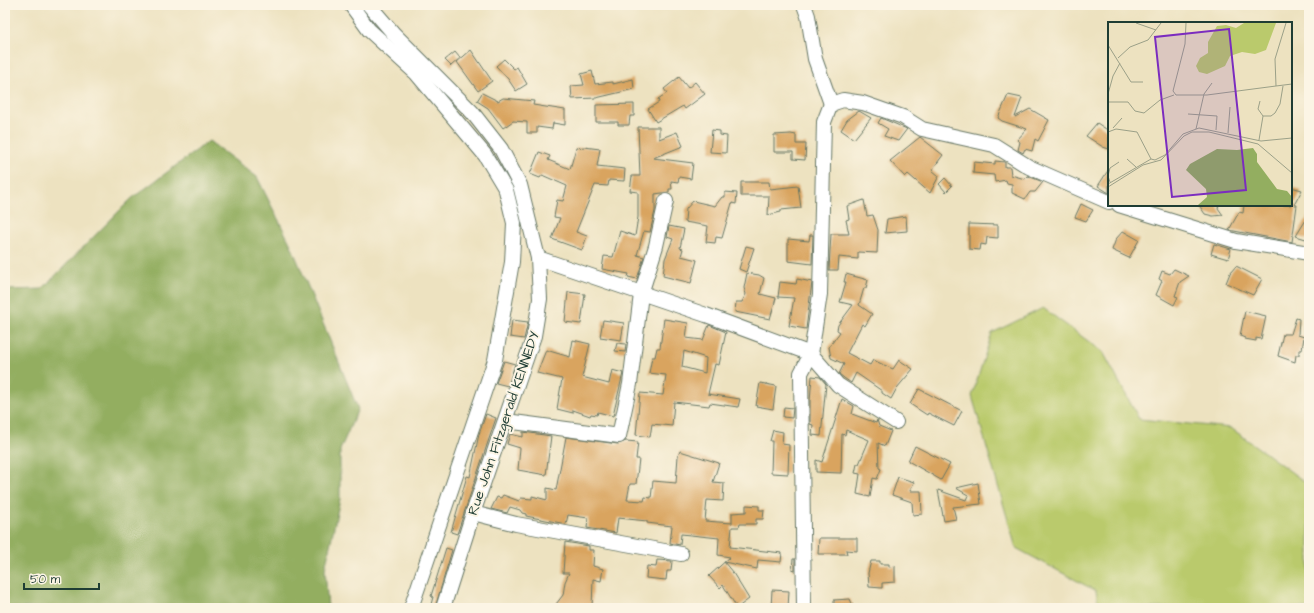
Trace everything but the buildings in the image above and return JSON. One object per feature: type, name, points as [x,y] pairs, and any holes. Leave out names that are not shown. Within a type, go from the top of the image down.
[{"type":"street","points":[[351,5],[369,30],[416,74],[485,155],[506,190],[514,223],[512,262],[495,360],[411,608]]},
{"type":"street","name":"Rue John Fitzgerald KENNEDY","points":[[368,5],[394,34],[472,112],[501,149],[520,185],[538,258],[540,299],[534,336],[442,608]]},
{"type":"street","points":[[804,5],[808,16],[815,59],[830,104],[824,122],[820,294],[811,354],[801,373],[804,608]]},
{"type":"street","points":[[830,104],[842,100],[863,103],[903,117],[922,129],[994,146],[1029,167],[1108,202]]},
{"type":"street","points":[[506,421],[619,436],[630,384],[641,294],[656,246],[666,201]]},
{"type":"street","points":[[1122,206],[1236,241],[1309,253]]},
{"type":"street","points":[[538,258],[706,315],[811,354],[838,385],[896,422]]},
{"type":"street","points":[[473,513],[516,524],[681,554]]},
{"type":"green space","points":[[209,141],[257,177],[291,245],[358,409],[340,450],[340,499],[325,569],[328,608],[5,608],[5,290],[42,289],[131,199]]},
{"type":"green space","points":[[1043,308],[1103,352],[1139,419],[1231,428],[1309,485],[1309,608],[1099,608],[1096,591],[1016,548],[972,396],[992,333]]}]
